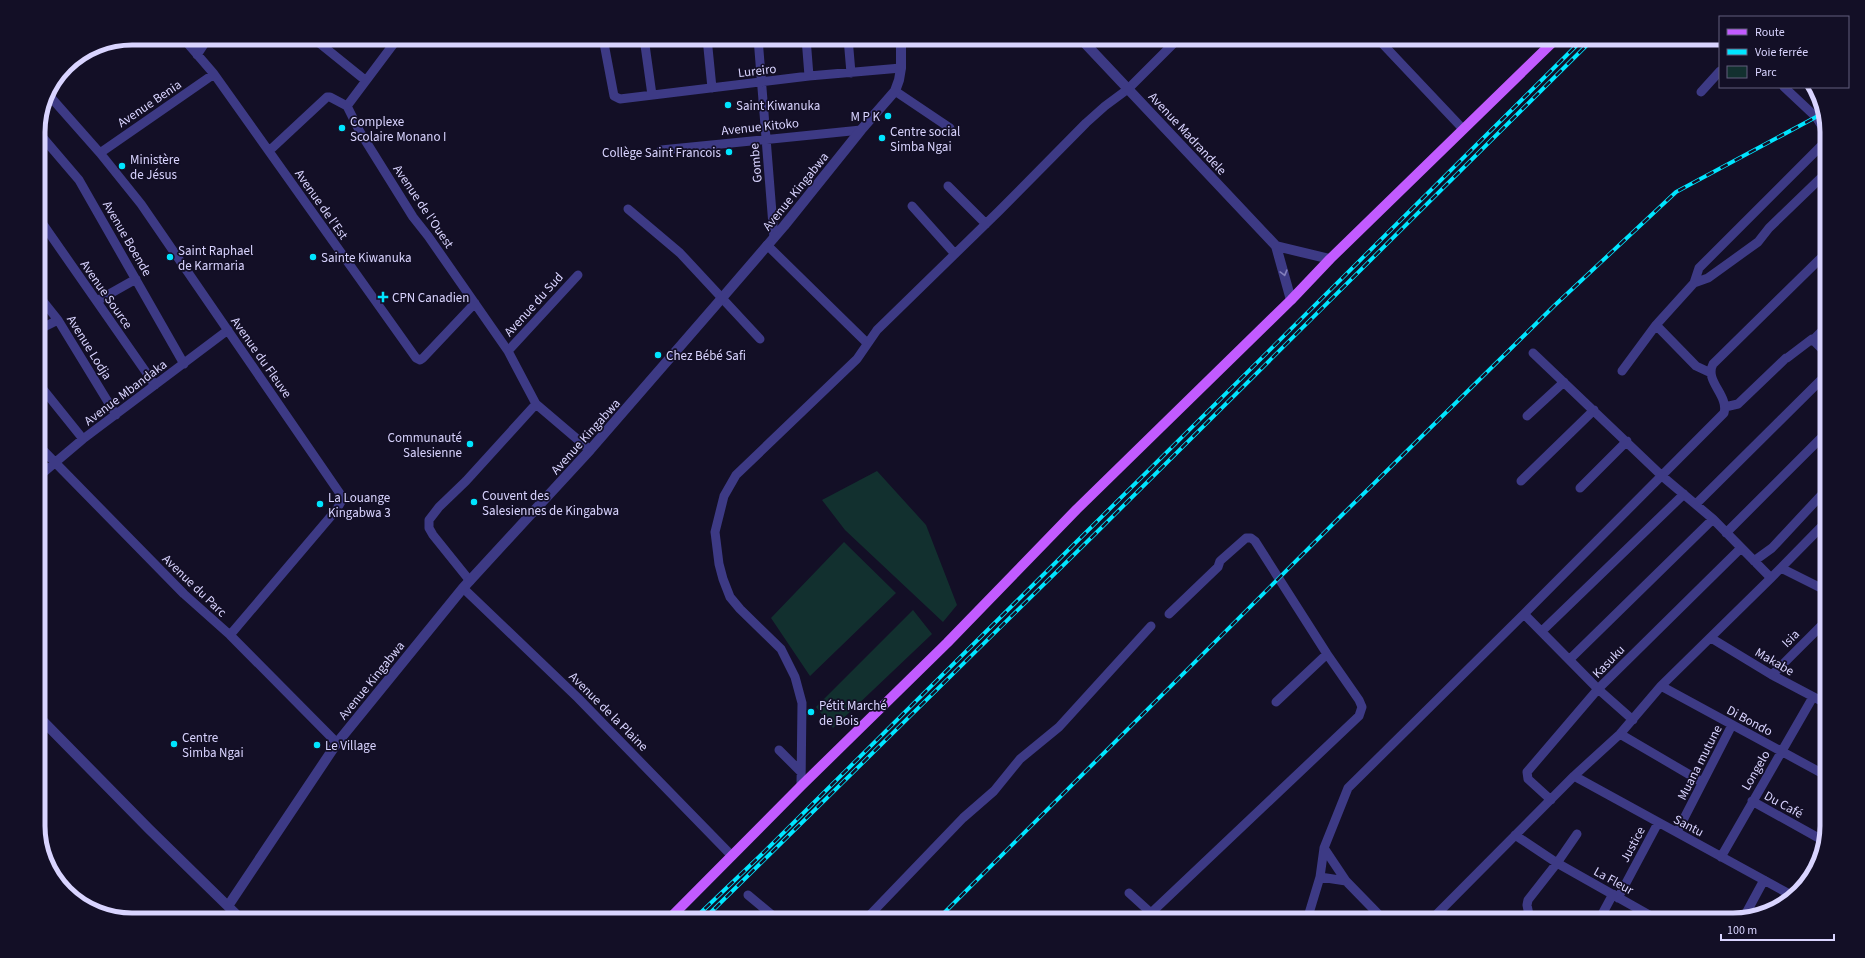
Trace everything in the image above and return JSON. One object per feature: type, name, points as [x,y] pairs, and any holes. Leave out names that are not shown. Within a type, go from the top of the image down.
[{"type":"main road","points":[[675,913],[801,786],[947,643],[1077,509],[1291,300],[1330,258],[1550,45]]},
{"type":"street","name":"Avenue de l'Est","points":[[189,45],[214,74],[416,358],[420,360],[423,358],[475,303]]},
{"type":"street","points":[[197,55],[203,45]]},
{"type":"street","points":[[322,45],[365,80]]},
{"type":"street","points":[[269,151],[327,97],[330,97],[347,106],[365,80],[393,45]]},
{"type":"street","name":"Lureiro","points":[[604,45],[614,96],[616,99],[809,76],[901,68]]},
{"type":"street","points":[[645,45],[652,95]]},
{"type":"street","points":[[708,45],[712,88]]},
{"type":"street","name":"Gombe","points":[[758,45],[766,138],[771,242]]},
{"type":"street","points":[[807,45],[809,76]]},
{"type":"street","points":[[849,45],[851,73]]},
{"type":"street","name":"Avenue Kingabwa","points":[[228,906],[336,743],[466,585],[590,450],[771,242],[895,90],[899,80],[901,68],[901,45]]},
{"type":"street","name":"Avenue Madrandele","points":[[1087,45],[1276,246]]},
{"type":"street","points":[[801,786],[802,703],[795,677],[781,649],[740,609],[730,596],[723,579],[715,532],[724,496],[736,475],[857,359],[877,330],[986,224],[1086,123],[1105,106],[1128,89],[1173,45]]},
{"type":"street","points":[[1384,45],[1463,130]]},
{"type":"street","points":[[1701,92],[1719,72]]},
{"type":"street","name":"Avenue Benia","points":[[100,153],[214,74]]},
{"type":"street","points":[[1785,88],[1816,117],[1819,122]]},
{"type":"street","points":[[895,90],[950,128]]},
{"type":"street","name":"Avenue du Fleuve","points":[[52,99],[100,153],[141,204],[343,498],[337,509],[230,635]]},
{"type":"street","name":"Avenue de l'Ouest","points":[[347,106],[360,132],[413,217],[508,351],[536,404],[590,450]]},
{"type":"street","name":"Avenue Kitoko","points":[[661,150],[766,138],[861,130]]},
{"type":"street","name":"Avenue Boende","points":[[45,140],[79,180],[184,364]]},
{"type":"street","points":[[1622,371],[1656,325],[1694,283],[1699,268],[1820,147]]},
{"type":"street","points":[[1694,283],[1708,278],[1758,242],[1769,228],[1820,179]]},
{"type":"street","points":[[948,186],[986,224]]},
{"type":"street","points":[[912,206],[955,254]]},
{"type":"street","points":[[628,209],[680,253],[760,339]]},
{"type":"street","name":"Avenue Source","points":[[45,228],[155,385]]},
{"type":"street","points":[[771,242],[867,343]]},
{"type":"street","points":[[1291,300],[1276,246],[1330,258]]},
{"type":"street","points":[[1309,913],[1320,877],[1324,848],[1348,788],[1724,413],[1725,407],[1722,396],[1711,373],[1711,368],[1820,259]]},
{"type":"street","name":"Avenue du Sud","points":[[508,351],[578,275]]},
{"type":"street","points":[[97,301],[136,279]]},
{"type":"street","name":"Avenue Lodja","points":[[45,304],[58,320],[116,415]]},
{"type":"street","points":[[45,326],[58,320]]},
{"type":"street","points":[[1656,325],[1696,366],[1711,373]]},
{"type":"street","name":"Avenue Mbandaka","points":[[45,471],[83,439],[228,330]]},
{"type":"street","points":[[1725,407],[1738,404],[1786,358],[1820,333]]},
{"type":"street","points":[[1812,340],[1820,347]]},
{"type":"street","points":[[1533,353],[1662,476],[1713,519],[1772,578]]},
{"type":"street","points":[[1696,504],[1820,381]]},
{"type":"street","points":[[1527,416],[1564,382]]},
{"type":"street","points":[[45,392],[83,439]]},
{"type":"street","name":"Avenue de la Plaine","points":[[536,404],[466,481],[439,507],[429,520],[429,528],[466,585],[584,703],[732,856]]},
{"type":"street","points":[[1521,481],[1594,410]]},
{"type":"street","points":[[1726,533],[1820,439]]},
{"type":"street","points":[[1580,488],[1627,442]]},
{"type":"street","name":"Avenue du Parc","points":[[45,452],[184,594],[230,635],[336,743]]},
{"type":"street","points":[[1542,631],[1684,494]]},
{"type":"street","points":[[1754,561],[1772,548],[1820,497]]},
{"type":"street","points":[[1570,659],[1713,519]]},
{"type":"street","points":[[1438,913],[1574,776],[1620,734],[1661,686],[1772,578],[1820,528]]},
{"type":"street","points":[[1129,893],[1151,913],[1360,716],[1362,707],[1359,700],[1327,654],[1255,541],[1251,538],[1246,538],[1220,561],[1218,567],[1169,614]]},
{"type":"street","name":"Kasuku","points":[[1551,800],[1528,779],[1527,772],[1598,689],[1741,548]]},
{"type":"street","points":[[1782,568],[1820,587]]},
{"type":"street","points":[[1524,614],[1598,689],[1633,720]]},
{"type":"street","points":[[872,913],[963,818],[994,791],[1020,759],[1059,727],[1151,626]]},
{"type":"street","name":"Isia","points":[[1772,674],[1820,627]]},
{"type":"street","name":"Makabe","points":[[1711,638],[1820,700]]},
{"type":"street","points":[[1276,702],[1327,654]]},
{"type":"street","name":"Di Bondo","points":[[1661,686],[1820,772]]},
{"type":"street","name":"Longelo","points":[[1721,857],[1813,697]]},
{"type":"street","points":[[45,723],[144,824],[235,913]]},
{"type":"street","name":"Muana mutune","points":[[1677,832],[1732,725]]},
{"type":"street","points":[[1620,734],[1702,782]]},
{"type":"street","points":[[779,750],[801,772]]},
{"type":"street","name":"Santu","points":[[1574,776],[1658,824],[1677,832],[1787,893]]},
{"type":"street","name":"Du Café","points":[[1752,802],[1819,838]]},
{"type":"street","name":"Justice","points":[[1604,913],[1616,896],[1658,824]]},
{"type":"street","points":[[1529,913],[1527,905],[1528,900],[1557,863],[1577,834]]},
{"type":"street","name":"La Fleur","points":[[1515,835],[1557,863],[1646,913]]},
{"type":"street","points":[[1324,848],[1346,881],[1377,913]]},
{"type":"street","points":[[1320,877],[1346,881]]},
{"type":"street","points":[[1747,912],[1764,880]]},
{"type":"street","points":[[748,895],[770,913]]},
{"type":"green space","points":[[877,471],[926,525],[957,605],[943,622],[845,530],[822,500]]},
{"type":"green space","points":[[844,542],[896,593],[810,676],[771,618]]},
{"type":"green space","points":[[913,610],[932,634],[833,728],[816,707]]},
{"type":"railway","points":[[700,913],[761,855],[1577,45]]},
{"type":"railway","points":[[710,913],[1096,533],[1587,45]]},
{"type":"railway","points":[[944,913],[1342,515],[1554,306],[1676,192],[1818,115]]},
{"type":"place","name":"Saint Kiwanuka","points":[[728,105]]},
{"type":"place","name":"M P K","points":[[888,116]]},
{"type":"place","name":"Complexe Scolaire Monano I","points":[[342,128]]},
{"type":"place","name":"Centre social Simba Ngai","points":[[882,138]]},
{"type":"place","name":"Collège Saint Francois","points":[[729,152]]},
{"type":"place","name":"Ministère de Jésus","points":[[122,166]]},
{"type":"place","name":"Saint Raphael de Karmaria","points":[[170,257]]},
{"type":"place","name":"Sainte Kiwanuka","points":[[313,257]]},
{"type":"place","name":"CPN Canadien","points":[[383,297]]},
{"type":"place","name":"Chez Bébé Safi","points":[[658,355]]},
{"type":"place","name":"Communauté Salesienne","points":[[470,444]]},
{"type":"place","name":"Couvent des Salesiennes de Kingabwa","points":[[474,502]]},
{"type":"place","name":"La Louange Kingabwa 3","points":[[320,504]]},
{"type":"place","name":"Pétit Marché de Bois","points":[[811,712]]},
{"type":"place","name":"Centre Simba Ngai","points":[[174,744]]},
{"type":"place","name":"Le Village","points":[[317,745]]}]
